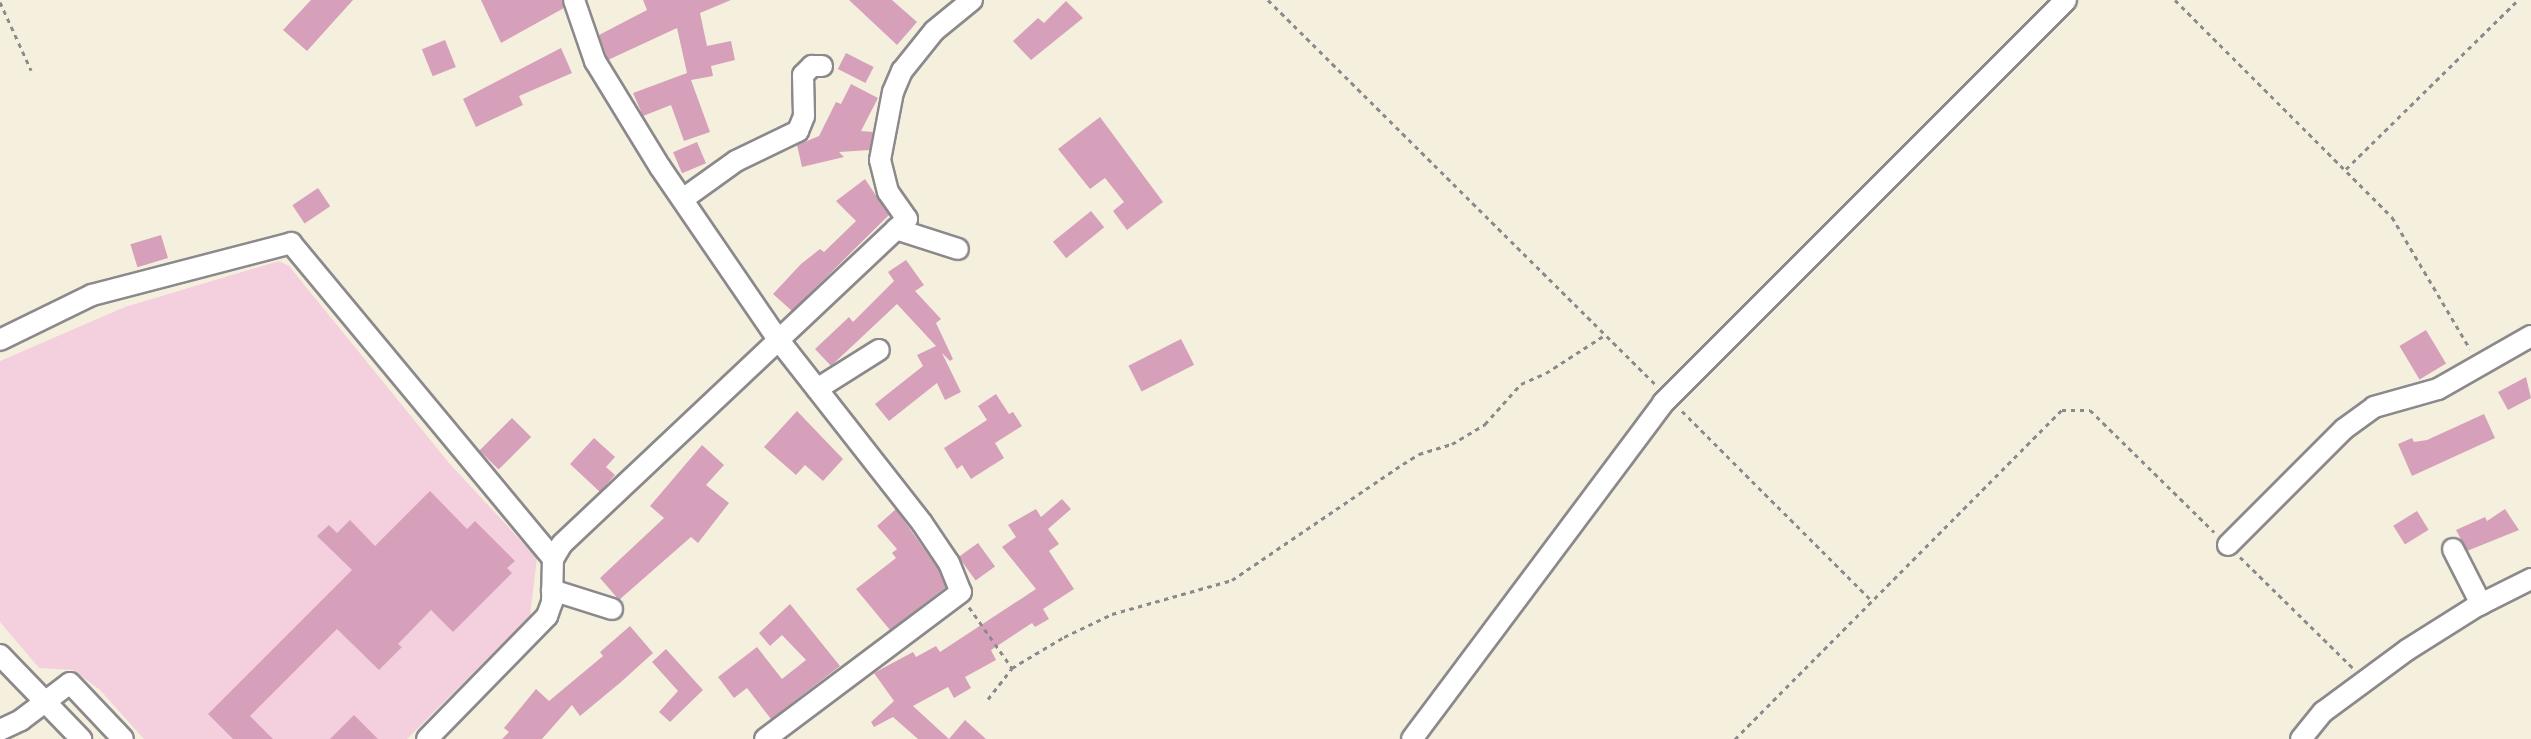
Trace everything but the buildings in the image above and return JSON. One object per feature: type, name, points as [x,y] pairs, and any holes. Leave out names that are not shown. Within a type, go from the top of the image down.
[{"type":"street","points":[[574,0],[595,61],[648,149],[777,338],[922,523],[949,563],[960,593],[765,739]]},
{"type":"street","points":[[427,739],[536,630],[547,616],[552,590],[553,560],[562,544],[777,338],[907,219],[888,192],[880,160],[893,92],[902,71],[934,31],[972,0]]},
{"type":"street","points":[[1412,739],[1669,398],[2066,0]]},
{"type":"street","points":[[683,199],[736,161],[798,131],[804,116],[803,75],[812,66],[822,66]]},
{"type":"street","points":[[896,229],[958,249]]},
{"type":"street","points":[[0,340],[103,291],[291,243],[553,560]]},
{"type":"street","points":[[2228,545],[2344,429],[2374,407],[2438,389],[2479,363],[2531,336]]},
{"type":"street","points":[[817,388],[879,350]]},
{"type":"street","points":[[2453,549],[2481,604]]},
{"type":"street","points":[[2301,739],[2323,712],[2365,680],[2481,604],[2531,579]]},
{"type":"street","points":[[552,590],[612,609]]},
{"type":"street","points":[[0,655],[81,739]]},
{"type":"street","points":[[0,730],[21,720],[43,700],[70,683],[123,739]]},
{"type":"path","points":[[1268,0],[1872,600]]},
{"type":"path","points":[[2175,0],[2346,169],[2396,223],[2443,307],[2479,363]]},
{"type":"path","points":[[2346,169],[2518,0]]},
{"type":"path","points":[[0,2],[32,70]]},
{"type":"path","points":[[988,699],[1012,668],[1064,637],[1112,614],[1232,580],[1419,454],[1452,444],[1485,424],[1521,384],[1546,373],[1605,335]]},
{"type":"path","points":[[1735,739],[2043,427],[2062,410],[2069,409],[2090,410],[2365,680]]},
{"type":"path","points":[[960,593],[1012,668]]},
{"type":"shaded area","points":[[279,261],[289,266],[449,463],[537,558],[530,616],[407,739],[144,739],[100,690],[73,670],[39,668],[0,622],[0,361],[125,307]]}]
